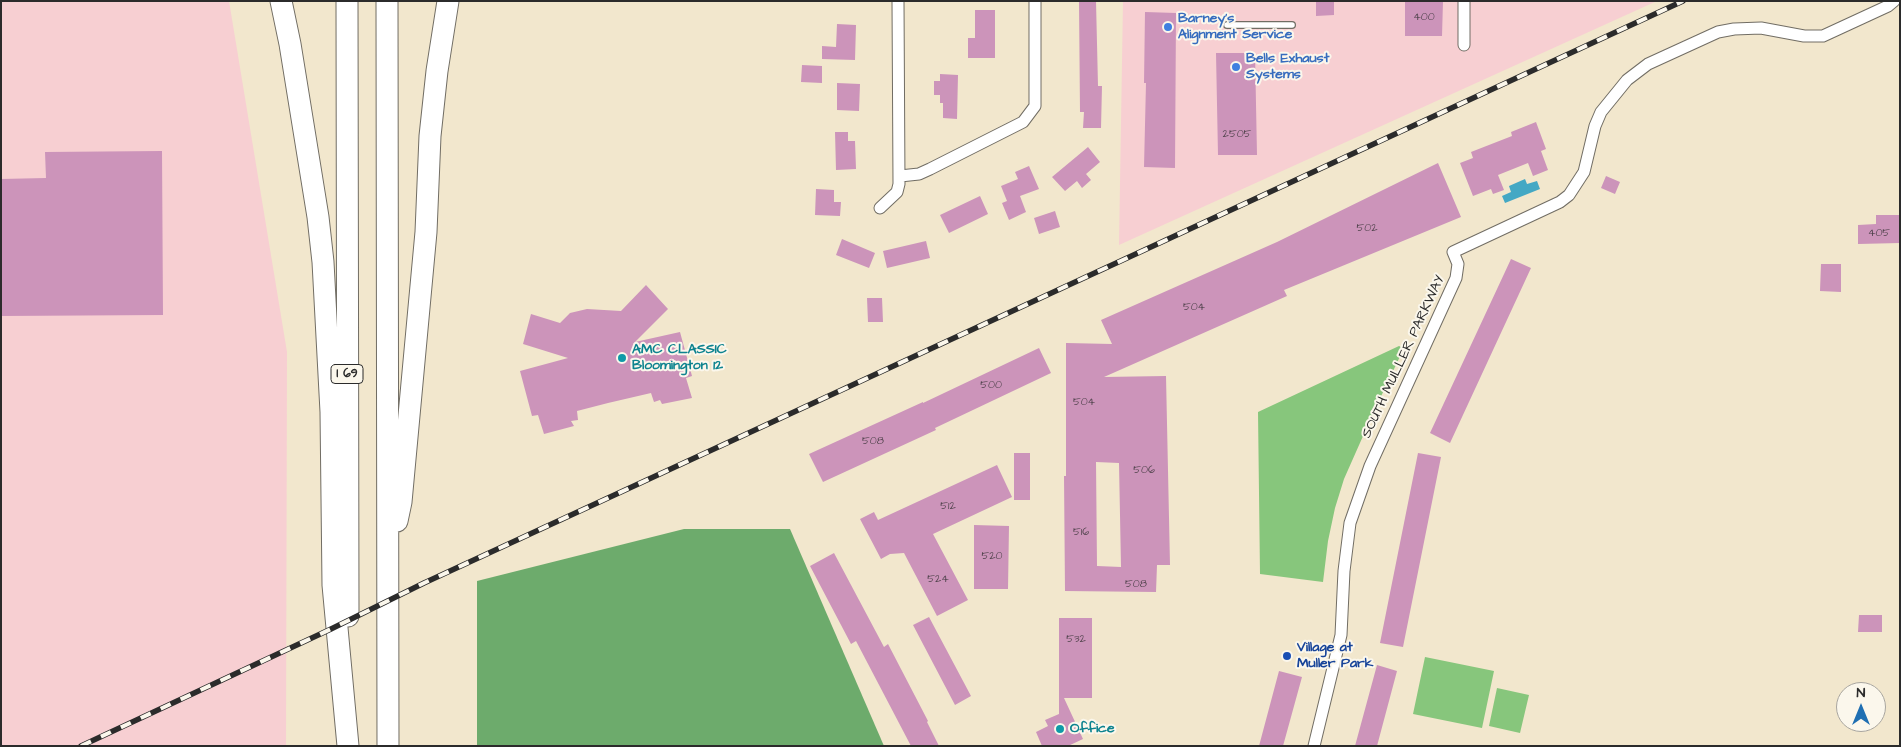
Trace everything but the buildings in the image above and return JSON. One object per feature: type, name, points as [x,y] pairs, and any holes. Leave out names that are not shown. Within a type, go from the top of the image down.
[{"type":"highway","points":[[281,1],[290,44],[318,217],[323,262],[331,412],[333,585],[348,746]]},
{"type":"highway","name":"I 69","points":[[347,1],[348,746]]},
{"type":"highway","points":[[388,1],[388,746]]},
{"type":"highway","points":[[388,567],[401,502],[426,232],[430,136],[437,71],[448,1]]},
{"type":"street","points":[[880,208],[897,192],[900,176],[898,1]]},
{"type":"street","points":[[900,176],[919,174],[1022,122],[1035,106],[1035,1]]},
{"type":"street","points":[[1464,1],[1464,45]]},
{"type":"street","name":"SOUTH MULLER PARKWAY","points":[[1314,746],[1341,635],[1344,571],[1350,523],[1370,466],[1456,278],[1458,264],[1453,252],[1560,202],[1569,195],[1584,172],[1595,126],[1601,112],[1627,80],[1648,64],[1718,32],[1734,29],[1761,28],[1804,36],[1822,36],[1888,6],[1894,1]]},
{"type":"lane","points":[[1227,25],[1292,25]]},
{"type":"shaded area","points":[[1,1],[229,1],[287,352],[286,746],[1,746]]},
{"type":"shaded area","points":[[1123,1],[1657,1],[1119,245]]},
{"type":"green space","points":[[1399,346],[1404,348],[1344,479],[1328,541],[1323,582],[1260,574],[1258,412]]},
{"type":"green space","points":[[684,529],[790,529],[884,746],[477,746],[477,581]]},
{"type":"green space","points":[[1425,657],[1494,671],[1482,728],[1413,714]]},
{"type":"green space","points":[[1497,688],[1529,695],[1520,733],[1489,726]]},
{"type":"water","points":[[1525,179],[1527,184],[1537,181],[1540,189],[1505,203],[1502,196],[1511,192],[1509,186]]},
{"type":"railway","points":[[81,746],[331,629],[424,583],[1683,1]]},
{"type":"place","name":"Barney's Alignment Service","points":[[1168,27]]},
{"type":"place","name":"Bells Exhaust Systems","points":[[1236,67]]},
{"type":"place","name":"AMC CLASSIC Bloomington 12","points":[[622,358]]},
{"type":"place","name":"Village at Muller Park","points":[[1287,656]]},
{"type":"place","name":"Office","points":[[1060,729]]}]
